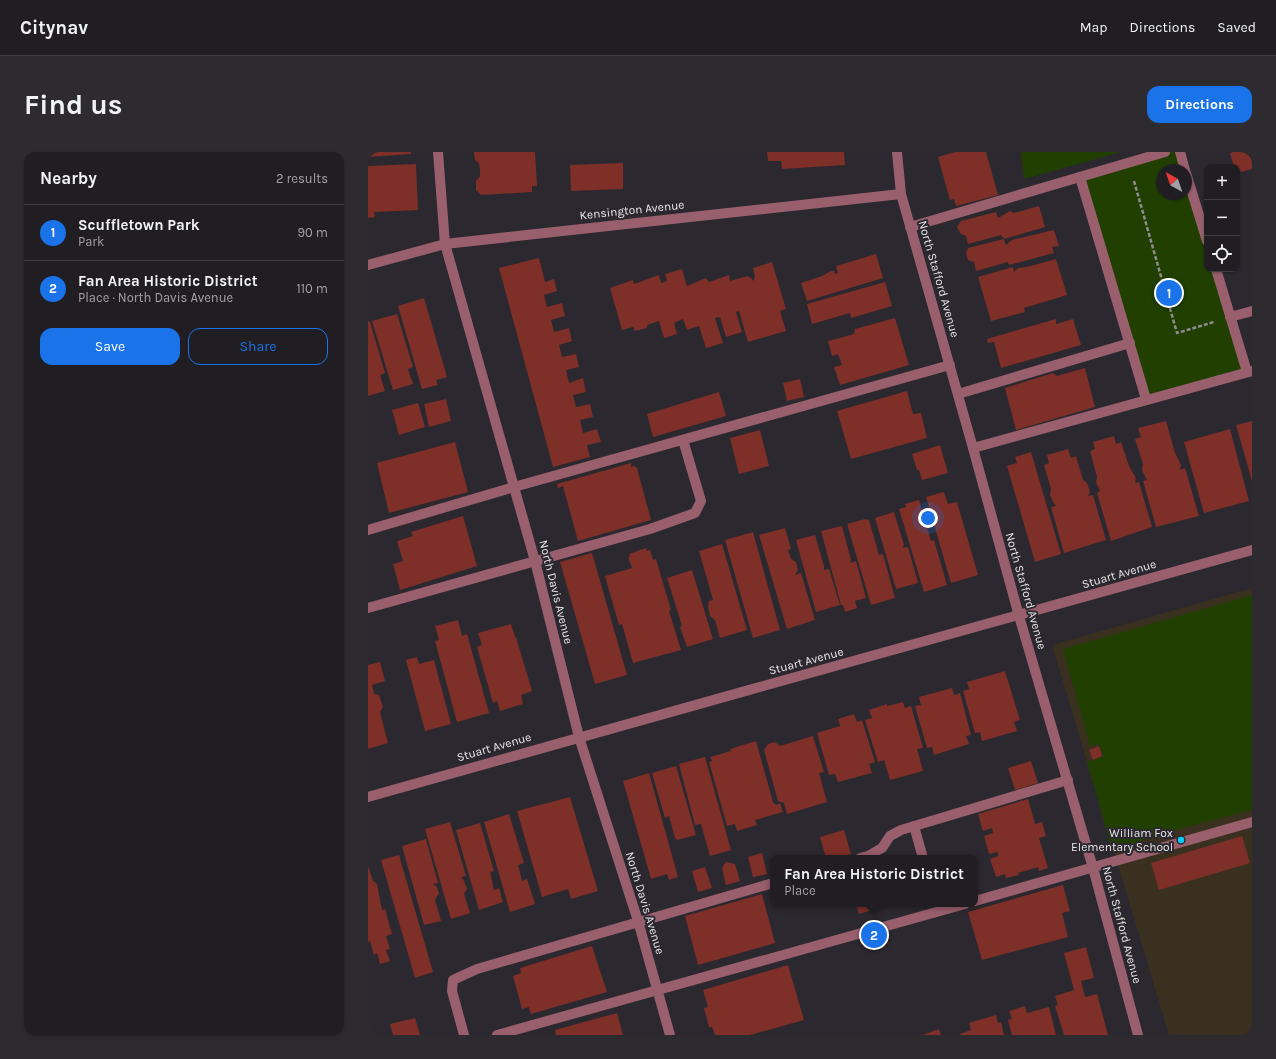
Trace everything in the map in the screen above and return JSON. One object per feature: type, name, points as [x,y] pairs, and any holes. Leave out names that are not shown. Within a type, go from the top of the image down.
[{"type":"street","name":"North Davis Avenue","points":[[438,152],[445,244],[535,561],[579,737],[638,921],[670,1035]]},
{"type":"street","name":"North Stafford Avenue","points":[[897,152],[901,194],[910,227],[950,365],[1019,616],[1093,868],[1138,1035]]},
{"type":"street","points":[[910,227],[1165,152]]},
{"type":"street","points":[[1180,152],[1184,164]]},
{"type":"street","points":[[1080,177],[1146,399]]},
{"type":"street","points":[[1192,191],[1206,236]]},
{"type":"street","name":"Kensington Avenue","points":[[368,266],[445,244],[901,194]]},
{"type":"street","points":[[973,448],[1250,371],[1230,317],[1217,272]]},
{"type":"street","points":[[1230,317],[1252,310]]},
{"type":"street","points":[[958,394],[1130,343]]},
{"type":"street","points":[[368,530],[514,487],[950,365]]},
{"type":"street","points":[[368,608],[650,529],[694,513],[701,501],[683,440]]},
{"type":"street","name":"Stuart Avenue","points":[[368,797],[1252,550]]},
{"type":"street","points":[[870,855],[882,848],[890,836],[901,830],[1068,780]]},
{"type":"street","points":[[978,900],[1252,822]]},
{"type":"street","points":[[914,826],[922,855]]},
{"type":"street","points":[[464,1035],[452,991],[452,980],[477,969],[770,884]]},
{"type":"street","points":[[498,1035],[658,990],[937,908]]},
{"type":"path","points":[[1128,163],[1176,333],[1230,317]]},
{"type":"shaded area","name":"William Fox Elementary School","points":[[1252,588],[1252,1035],[1169,1035],[1052,645]]},
{"type":"green space","points":[[1021,152],[1121,152],[1024,179]]},
{"type":"green space","points":[[1165,152],[1180,152],[1183,164],[1156,164],[1156,200],[1192,200],[1192,192],[1204,231],[1204,272],[1217,272],[1247,372],[1146,399],[1080,177]]},
{"type":"green space","points":[[1252,595],[1252,810],[1183,828],[1112,850],[1087,762],[1104,756],[1099,744],[1090,746],[1063,649]]},
{"type":"building","points":[[368,152],[411,152],[411,154],[368,157]]},
{"type":"building","points":[[474,152],[535,152],[537,186],[532,186],[532,192],[481,195],[476,190],[476,181],[480,176],[480,170],[479,163],[475,160]]},
{"type":"building","points":[[767,152],[844,152],[845,165],[782,169],[781,161],[768,161]]},
{"type":"building","points":[[955,152],[986,152],[998,195],[956,206],[954,199],[950,200],[938,157]]},
{"type":"building","points":[[1252,152],[1252,169],[1241,172],[1240,164],[1233,164],[1230,153]]},
{"type":"building","points":[[623,163],[623,189],[571,191],[570,165]]},
{"type":"building","points":[[416,164],[418,210],[374,212],[375,217],[368,218],[368,166]]},
{"type":"building","points":[[1039,206],[1045,227],[1004,239],[1001,235],[968,244],[966,236],[961,234],[957,227],[961,221],[996,212],[998,218],[1010,211],[1014,213]]},
{"type":"building","points":[[1054,230],[1059,246],[1052,247],[1054,253],[1009,265],[1008,262],[976,271],[974,262],[968,260],[966,253],[968,248],[1004,239],[1006,245],[1012,240]]},
{"type":"building","points":[[876,254],[883,278],[807,301],[801,283],[822,276],[831,271],[834,271],[835,274],[838,273],[836,266]]},
{"type":"building","points":[[539,258],[545,282],[554,279],[557,291],[544,295],[547,307],[562,303],[565,316],[551,320],[554,332],[569,328],[572,341],[559,345],[562,357],[576,354],[579,367],[566,370],[569,383],[583,378],[586,392],[573,395],[576,407],[590,404],[593,417],[580,420],[583,433],[597,429],[601,442],[587,445],[590,457],[553,467],[499,268]]},
{"type":"building","points":[[1056,259],[1067,295],[1024,308],[1025,312],[991,321],[978,277],[1013,267],[1014,272],[1018,268]]},
{"type":"building","points":[[772,262],[786,309],[780,311],[786,331],[748,342],[739,311],[736,312],[742,332],[726,337],[720,317],[715,318],[723,343],[706,348],[699,326],[687,330],[683,319],[674,323],[677,334],[664,338],[659,321],[647,325],[647,328],[635,331],[633,327],[622,330],[610,288],[633,280],[634,284],[659,275],[661,283],[667,281],[665,274],[682,269],[687,286],[706,278],[709,282],[729,275],[730,281],[747,276],[753,281],[755,277],[753,268]]},
{"type":"building","points":[[885,282],[892,306],[851,318],[850,313],[812,324],[807,304]]},
{"type":"building","points":[[424,298],[447,377],[436,380],[438,385],[422,389],[398,306]]},
{"type":"building","points":[[397,314],[413,367],[408,369],[413,384],[393,390],[372,321]]},
{"type":"building","points":[[895,318],[909,365],[840,385],[834,367],[842,365],[838,354],[832,356],[828,341],[854,334],[855,329]]},
{"type":"building","points":[[1056,319],[1056,324],[1073,319],[1081,345],[1001,368],[994,342],[988,343],[987,339]]},
{"type":"building","points":[[368,321],[370,322],[385,373],[380,375],[385,391],[368,396]]},
{"type":"building","points":[[1085,368],[1095,407],[1016,430],[1005,388],[1053,373],[1057,376]]},
{"type":"building","points":[[800,379],[804,397],[787,401],[783,383]]},
{"type":"building","points":[[907,391],[913,414],[921,413],[927,438],[851,459],[837,411]]},
{"type":"building","points":[[719,392],[726,416],[653,437],[647,414]]},
{"type":"building","points":[[446,399],[451,421],[429,427],[424,404]]},
{"type":"building","points":[[418,403],[425,427],[399,435],[392,410]]},
{"type":"building","points":[[1166,421],[1175,453],[1181,465],[1180,470],[1185,468],[1199,516],[1156,527],[1143,481],[1147,480],[1142,470],[1143,464],[1135,439],[1141,437],[1138,428]]},
{"type":"building","points":[[1252,421],[1252,481],[1236,425]]},
{"type":"building","points":[[1230,429],[1249,501],[1204,513],[1184,442]]},
{"type":"building","points":[[760,430],[769,466],[739,474],[730,438]]},
{"type":"building","points":[[1114,436],[1116,444],[1121,442],[1129,466],[1136,478],[1135,483],[1139,482],[1152,527],[1111,541],[1097,493],[1100,491],[1096,482],[1097,477],[1090,451],[1095,449],[1093,442]]},
{"type":"building","points":[[455,442],[468,492],[389,513],[377,463]]},
{"type":"building","points":[[940,445],[948,473],[922,480],[912,454]]},
{"type":"building","points":[[1068,449],[1071,458],[1076,456],[1083,480],[1087,483],[1090,492],[1088,496],[1093,495],[1106,540],[1064,553],[1051,507],[1056,506],[1050,495],[1051,489],[1044,465],[1049,463],[1047,455]]},
{"type":"building","points":[[1031,452],[1061,554],[1035,562],[1007,466],[1017,463],[1015,457]]},
{"type":"building","points":[[631,463],[631,467],[634,466],[637,468],[651,520],[578,541],[563,486],[558,488],[557,484]]},
{"type":"building","points":[[944,492],[948,504],[957,502],[978,575],[951,583],[926,497]]},
{"type":"building","points":[[919,500],[931,541],[934,540],[947,585],[924,592],[899,509],[906,507],[905,504]]},
{"type":"building","points":[[894,512],[904,545],[903,548],[908,547],[918,583],[896,589],[875,518]]},
{"type":"building","points":[[463,516],[477,566],[400,590],[393,564],[403,561],[397,541],[413,536],[411,532]]},
{"type":"building","points":[[865,519],[869,520],[879,555],[883,554],[895,598],[871,605],[847,524]]},
{"type":"building","points":[[842,526],[851,560],[850,563],[856,561],[866,598],[855,601],[857,608],[845,612],[843,605],[841,605],[821,531]]},
{"type":"building","points":[[785,528],[791,549],[788,550],[791,559],[796,562],[798,570],[795,575],[801,573],[815,620],[787,629],[759,535]]},
{"type":"building","points":[[753,532],[780,630],[753,638],[725,540]]},
{"type":"building","points":[[815,535],[824,570],[829,569],[840,605],[816,612],[796,540]]},
{"type":"building","points":[[722,544],[747,630],[720,638],[715,620],[710,616],[708,607],[709,601],[713,600],[699,551]]},
{"type":"building","points":[[646,548],[647,551],[650,550],[653,560],[656,559],[671,610],[669,611],[681,650],[633,663],[622,624],[619,625],[605,576],[632,568],[628,557],[630,557],[629,554]]},
{"type":"building","points":[[592,553],[627,675],[595,684],[560,562]]},
{"type":"building","points":[[692,570],[713,639],[687,647],[667,578]]},
{"type":"building","points":[[458,620],[462,636],[467,634],[489,713],[457,722],[435,641],[439,640],[435,626]]},
{"type":"building","points":[[511,624],[532,691],[521,695],[523,704],[500,711],[497,701],[493,703],[477,647],[482,645],[478,633]]},
{"type":"building","points":[[417,657],[419,664],[434,660],[451,724],[425,731],[406,660]]},
{"type":"building","points":[[380,662],[385,681],[372,685],[374,694],[379,695],[383,707],[380,712],[388,743],[368,749],[368,665]]},
{"type":"building","points":[[1005,671],[1020,720],[1014,722],[1017,731],[982,741],[980,732],[975,733],[963,691],[969,689],[967,682]]},
{"type":"building","points":[[952,688],[954,695],[960,693],[971,735],[966,736],[969,744],[934,755],[932,747],[927,748],[915,706],[921,705],[919,697]]},
{"type":"building","points":[[903,702],[905,708],[911,706],[923,748],[917,749],[923,771],[890,780],[884,760],[878,762],[865,720],[872,718],[869,710],[887,704],[887,706]]},
{"type":"building","points":[[854,714],[857,722],[862,720],[875,762],[869,764],[872,773],[838,782],[835,774],[829,775],[817,733],[840,726],[838,719]]},
{"type":"building","points":[[813,736],[824,772],[819,773],[827,802],[787,814],[784,803],[778,801],[764,750],[768,744],[775,742],[780,746]]},
{"type":"building","points":[[756,741],[773,802],[776,805],[780,803],[783,812],[755,820],[757,825],[737,831],[735,824],[727,826],[709,762],[712,761],[710,757],[731,751],[730,749]]},
{"type":"building","points":[[1099,746],[1102,756],[1093,760],[1089,750]]},
{"type":"building","points":[[705,757],[731,850],[710,856],[701,824],[695,825],[679,764]]},
{"type":"building","points":[[1031,761],[1038,783],[1015,790],[1008,768]]},
{"type":"building","points":[[676,766],[696,835],[677,840],[675,838],[669,816],[665,818],[652,773]]},
{"type":"building","points":[[649,773],[678,877],[669,880],[667,874],[651,879],[623,781]]},
{"type":"building","points":[[570,797],[598,891],[571,899],[568,889],[542,897],[517,811]]},
{"type":"building","points":[[1028,799],[1035,824],[1042,822],[1046,836],[1039,838],[1048,868],[1039,871],[1038,867],[1018,873],[1019,875],[1006,878],[1005,874],[996,877],[990,859],[998,856],[998,852],[989,854],[984,836],[993,833],[992,828],[983,831],[978,814]]},
{"type":"building","points":[[509,814],[524,863],[518,865],[522,881],[527,879],[535,904],[510,912],[484,822]]},
{"type":"building","points":[[450,822],[466,876],[461,877],[467,889],[464,894],[470,913],[451,919],[425,829]]},
{"type":"building","points":[[480,823],[494,871],[490,872],[494,890],[499,888],[503,902],[479,910],[456,830]]},
{"type":"building","points":[[844,830],[851,854],[825,855],[820,837]]},
{"type":"building","points":[[1242,836],[1250,863],[1159,890],[1151,863]]},
{"type":"building","points":[[426,839],[438,883],[433,884],[437,887],[439,893],[435,900],[441,921],[424,925],[402,846]]},
{"type":"building","points":[[762,853],[767,874],[753,877],[748,857]]},
{"type":"building","points":[[399,855],[433,972],[415,978],[381,860]]},
{"type":"building","points":[[726,862],[735,864],[740,881],[726,885],[722,868]]},
{"type":"building","points":[[368,866],[373,881],[377,884],[382,910],[385,909],[392,934],[386,936],[390,949],[386,950],[390,961],[380,964],[377,953],[374,955],[370,941],[368,942]]},
{"type":"building","points":[[705,867],[712,888],[698,892],[692,871]]},
{"type":"building","points":[[1063,885],[1070,911],[1062,913],[1068,937],[982,960],[968,912]]},
{"type":"building","points":[[762,894],[775,943],[698,965],[685,916]]},
{"type":"building","points":[[857,907],[882,907],[859,914]]},
{"type":"building","points":[[592,946],[607,992],[531,1014],[529,1007],[522,1009],[513,976],[521,973],[520,968]]},
{"type":"building","points":[[1086,947],[1094,978],[1081,981],[1085,997],[1097,994],[1108,1035],[1064,1035],[1055,1006],[1058,1005],[1055,996],[1074,990],[1064,953]]},
{"type":"building","points":[[788,965],[804,1020],[750,1035],[715,1035],[712,1027],[709,1027],[704,1008],[708,1007],[703,990]]},
{"type":"building","points":[[1025,1006],[1027,1013],[1049,1007],[1056,1035],[1012,1035],[1008,1020],[1012,1019],[1009,1011]]},
{"type":"building","points":[[617,1013],[623,1035],[556,1035],[555,1030]]},
{"type":"building","points":[[996,1015],[998,1023],[1001,1022],[1004,1035],[960,1034],[971,1030],[969,1023]]},
{"type":"building","points":[[415,1018],[420,1035],[393,1035],[390,1024]]},
{"type":"building","points":[[939,1029],[941,1035],[922,1035]]},
{"type":"place","name":"Scuffletown Park","points":[[1169,293]]},
{"type":"place","name":"William Fox Elementary School","points":[[1181,840]]},
{"type":"place","name":"Fan Area Historic District","points":[[874,935]]}]
